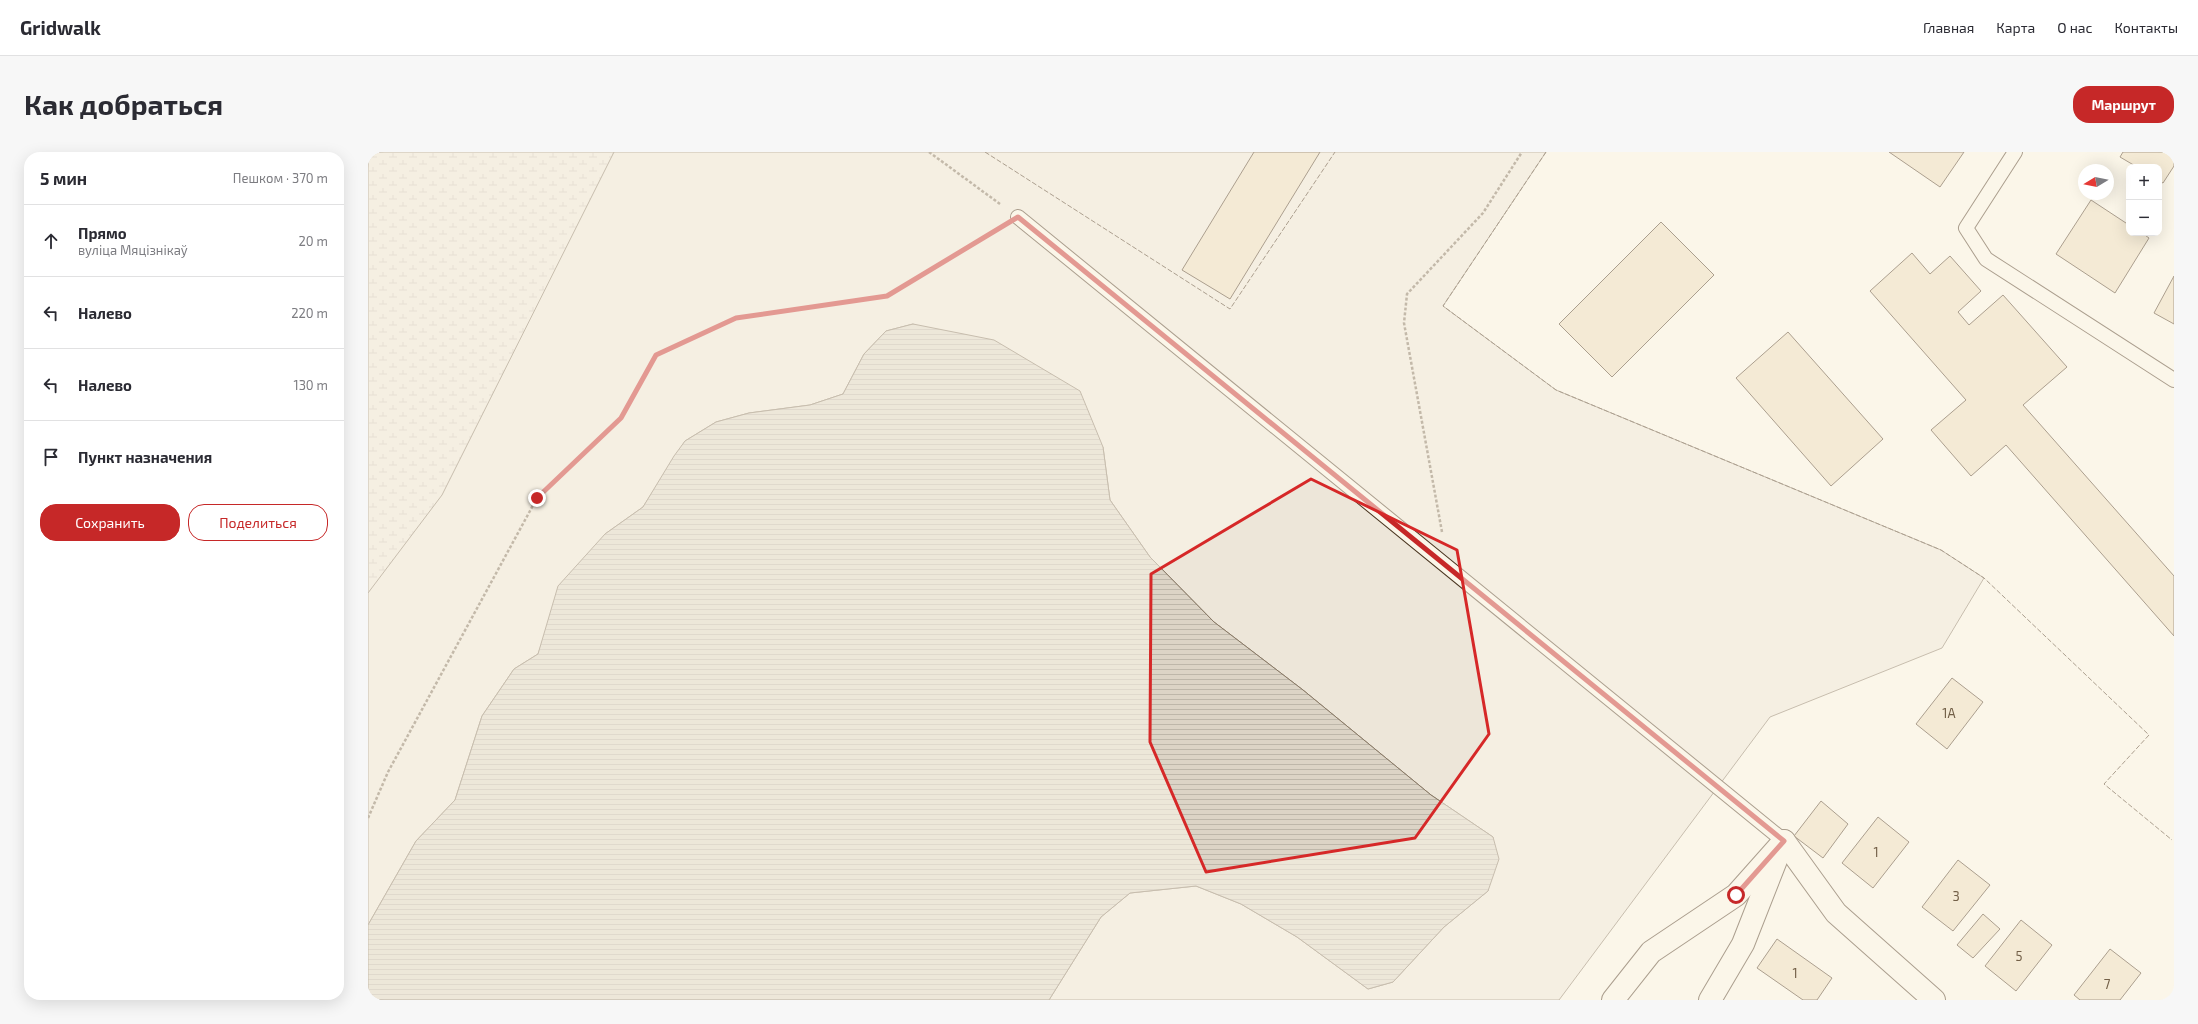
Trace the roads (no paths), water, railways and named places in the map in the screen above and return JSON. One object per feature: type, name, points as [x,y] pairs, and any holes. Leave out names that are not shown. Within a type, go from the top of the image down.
[{"type":"street","points":[[1613,1000],[1651,952],[1736,895],[1784,841]]},
{"type":"street","points":[[1710,1000],[1743,944],[1784,841]]},
{"type":"street","points":[[1784,841],[1836,913],[1934,1000]]},
{"type":"lane","points":[[2015,152],[1966,228],[1986,259],[2174,380]]},
{"type":"lane","points":[[1018,217],[1784,841]]}]
